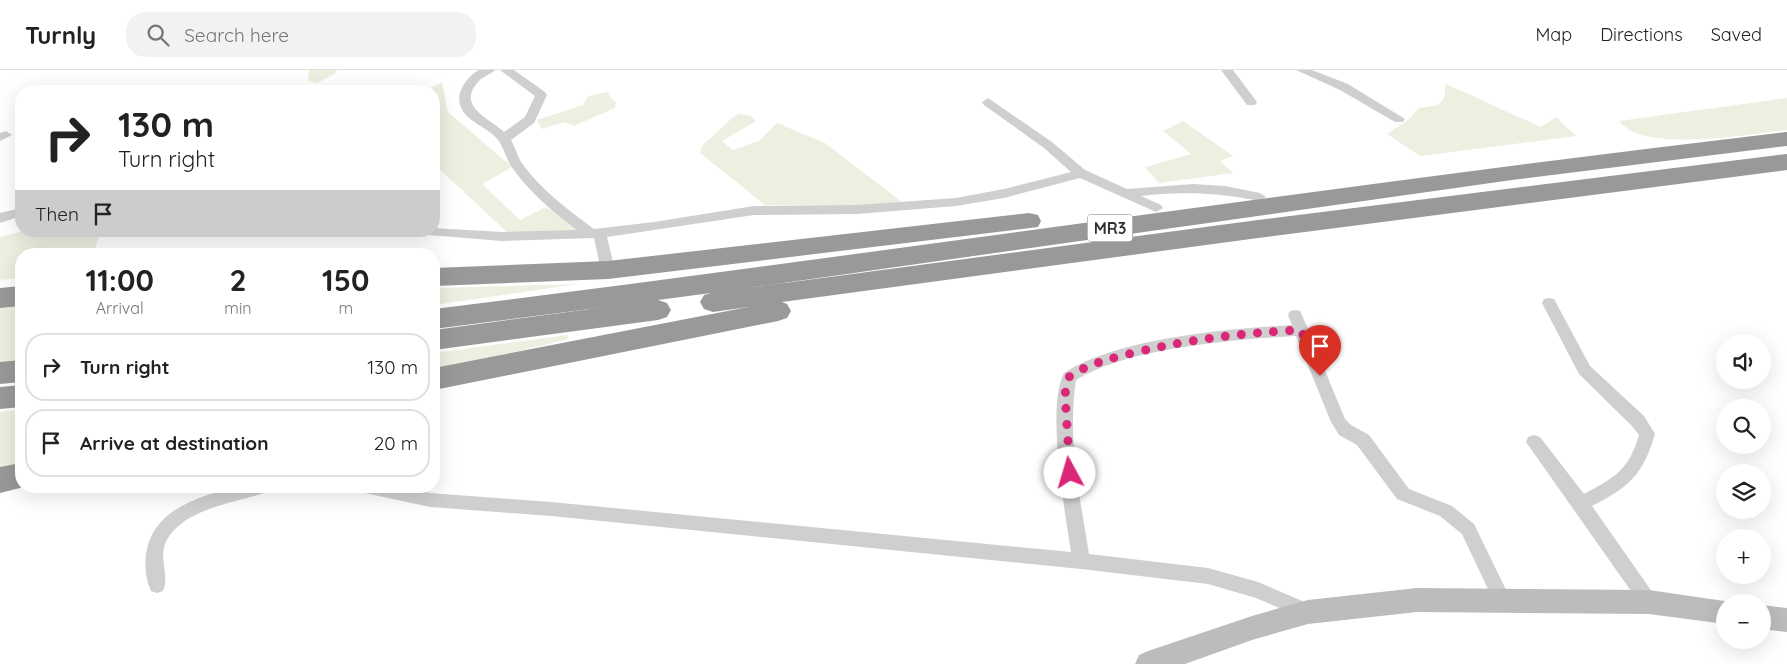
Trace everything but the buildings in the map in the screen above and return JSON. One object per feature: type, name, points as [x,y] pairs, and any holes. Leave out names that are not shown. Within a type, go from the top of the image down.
[{"type":"highway","name":"MR3","points":[[440,318],[664,290],[1512,172],[1787,139]]},
{"type":"highway","name":"MR3","points":[[440,339],[1258,229],[1787,162]]},
{"type":"highway","points":[[440,277],[608,270],[938,230],[1512,172]]},
{"type":"highway","points":[[440,378],[823,302],[1258,229]]},
{"type":"highway","points":[[0,298],[15,297]]},
{"type":"highway","points":[[0,373],[15,372]]},
{"type":"highway","points":[[0,398],[15,397]]},
{"type":"highway","points":[[0,480],[15,477]]},
{"type":"street","points":[[489,70],[483,72],[472,81],[467,91],[466,104],[473,116],[480,123],[496,131],[505,140],[507,150],[517,165],[558,209],[595,233],[608,270]]},
{"type":"street","points":[[505,140],[510,132],[524,126],[532,117],[540,95],[530,85],[506,70]]},
{"type":"street","points":[[1227,70],[1251,102]]},
{"type":"street","points":[[1302,70],[1344,87],[1399,119]]},
{"type":"street","points":[[988,102],[1048,145],[1081,173],[1156,208]]},
{"type":"street","points":[[440,233],[479,237],[595,233],[638,229],[726,213],[771,209],[824,211],[958,202],[1020,191],[1081,173]]},
{"type":"street","points":[[1126,194],[1159,188],[1200,187],[1226,189],[1260,197]]},
{"type":"street","points":[[0,218],[15,214]]},
{"type":"street","points":[[1549,303],[1584,370],[1638,421],[1647,434],[1636,466],[1623,482],[1581,504]]},
{"type":"street","points":[[1081,561],[1068,456],[1065,394],[1069,377],[1085,366],[1170,344],[1298,322],[1339,422],[1345,430],[1363,440],[1403,494],[1458,518],[1468,529],[1502,600]]},
{"type":"street","points":[[1534,442],[1581,504],[1649,602]]},
{"type":"street","points":[[157,585],[153,569],[153,549],[160,534],[178,515],[209,502],[240,493]]},
{"type":"street","points":[[398,493],[430,500],[551,509],[1081,561],[1208,576],[1258,590],[1308,612]]},
{"type":"street","points":[[1148,664],[1252,628],[1308,612],[1417,600],[1649,602],[1716,611]]},
{"type":"street","points":[[1771,618],[1787,620]]},
{"type":"green space","points":[[309,70],[337,70],[335,74],[317,83],[308,81]]},
{"type":"green space","points":[[442,82],[448,112],[512,167],[482,184],[520,220],[546,207],[581,230],[509,234],[440,170],[440,85],[436,85]]},
{"type":"green space","points":[[1446,84],[1541,127],[1556,117],[1576,136],[1420,156],[1387,134],[1408,120],[1419,108],[1438,105],[1444,98]]},
{"type":"green space","points":[[608,92],[611,99],[616,102],[615,108],[574,126],[564,122],[542,129],[537,120],[583,105],[588,96]]},
{"type":"green space","points":[[1787,98],[1787,130],[1724,138],[1673,139],[1650,137],[1632,131],[1619,121]]},
{"type":"green space","points":[[739,114],[751,116],[756,121],[722,141],[733,150],[759,141],[777,123],[825,143],[902,202],[861,206],[765,205],[700,153],[702,146],[732,118]]},
{"type":"green space","points":[[1183,121],[1233,156],[1220,161],[1233,173],[1159,183],[1145,167],[1191,154],[1163,131]]},
{"type":"green space","points":[[15,233],[15,237],[99,237],[95,248],[15,248],[15,279],[0,280],[0,237]]},
{"type":"green space","points":[[578,284],[440,304],[440,288]]},
{"type":"green space","points":[[15,305],[15,361],[0,364],[0,306]]},
{"type":"green space","points":[[567,335],[569,339],[440,370],[440,352]]},
{"type":"green space","points":[[15,410],[15,466],[0,470],[0,412]]},
{"type":"route","points":[[1070,473],[1065,394],[1069,377],[1085,366],[1170,344],[1230,334],[1301,330],[1320,376]]}]
